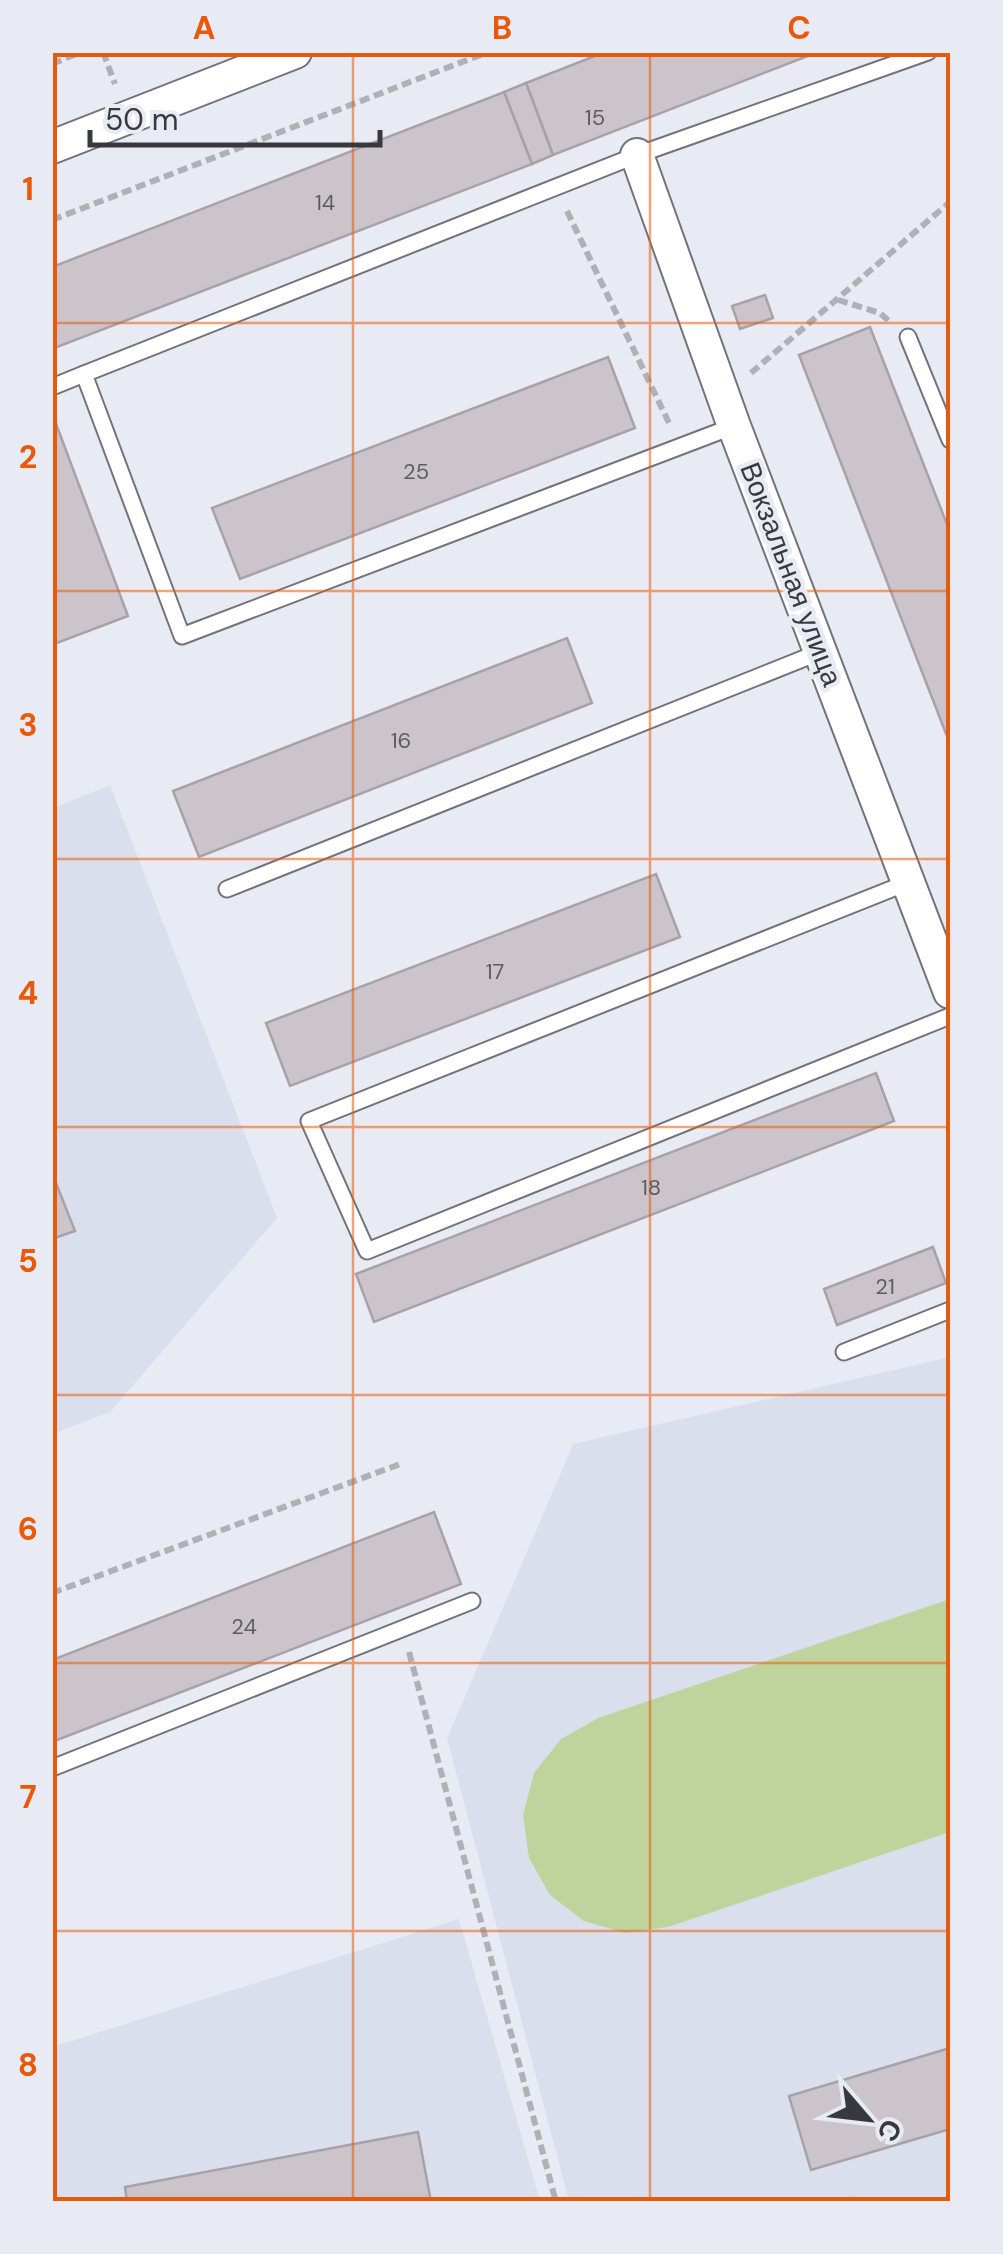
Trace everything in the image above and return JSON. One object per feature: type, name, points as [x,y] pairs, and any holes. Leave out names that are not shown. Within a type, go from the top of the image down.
[{"type":"street","points":[[52,147],[295,52]]},
{"type":"street","name":"Вокзальная улица","points":[[637,155],[729,411],[950,992]]},
{"type":"lane","points":[[52,388],[637,155],[928,52]]},
{"type":"lane","points":[[908,337],[950,440]]},
{"type":"lane","points":[[84,374],[182,636],[680,446],[729,411]]},
{"type":"lane","points":[[227,889],[820,652]]},
{"type":"lane","points":[[908,882],[309,1120],[367,1252],[950,1016]]},
{"type":"lane","points":[[844,1352],[950,1310]]},
{"type":"lane","points":[[52,1768],[472,1601]]},
{"type":"path","points":[[52,64],[81,52]]},
{"type":"path","points":[[52,220],[488,52]]},
{"type":"path","points":[[556,187],[680,446]]},
{"type":"path","points":[[729,411],[836,300],[950,202]]},
{"type":"path","points":[[836,300],[880,313],[908,337]]},
{"type":"path","points":[[52,1594],[404,1464]]},
{"type":"path","points":[[402,1629],[556,2202]]},
{"type":"shaded area","points":[[110,785],[277,1218],[110,1412],[53,1434],[53,808]]},
{"type":"shaded area","points":[[950,1357],[950,2201],[569,2201],[447,1738],[573,1444]]},
{"type":"shaded area","points":[[459,1919],[540,2201],[53,2201],[52,2047]]},
{"type":"green space","points":[[950,1599],[950,1832],[668,1927],[625,1933],[584,1921],[550,1895],[529,1858],[523,1815],[534,1773],[561,1739],[598,1718]]},
{"type":"building","points":[[605,52],[818,52],[553,155],[526,83]]},
{"type":"building","points":[[526,83],[553,155],[532,164],[504,92]]},
{"type":"building","points":[[504,92],[532,164],[52,349],[52,267]]},
{"type":"building","points":[[765,295],[773,318],[740,329],[732,306]]},
{"type":"building","points":[[870,327],[950,532],[950,744],[799,355]]},
{"type":"building","points":[[608,357],[635,428],[240,579],[212,508]]},
{"type":"building","points":[[52,413],[128,616],[57,643],[52,632]]},
{"type":"building","points":[[567,638],[592,703],[199,857],[173,791]]},
{"type":"building","points":[[656,874],[680,937],[290,1086],[266,1023]]},
{"type":"building","points":[[876,1073],[894,1121],[374,1322],[356,1274]]},
{"type":"building","points":[[52,1173],[75,1231],[52,1239]]},
{"type":"building","points":[[933,1247],[946,1283],[837,1325],[824,1289]]},
{"type":"building","points":[[434,1512],[461,1584],[52,1742],[52,1660]]},
{"type":"building","points":[[950,2048],[950,2129],[811,2170],[789,2096]]},
{"type":"building","points":[[418,2132],[431,2202],[127,2202],[125,2187]]}]
